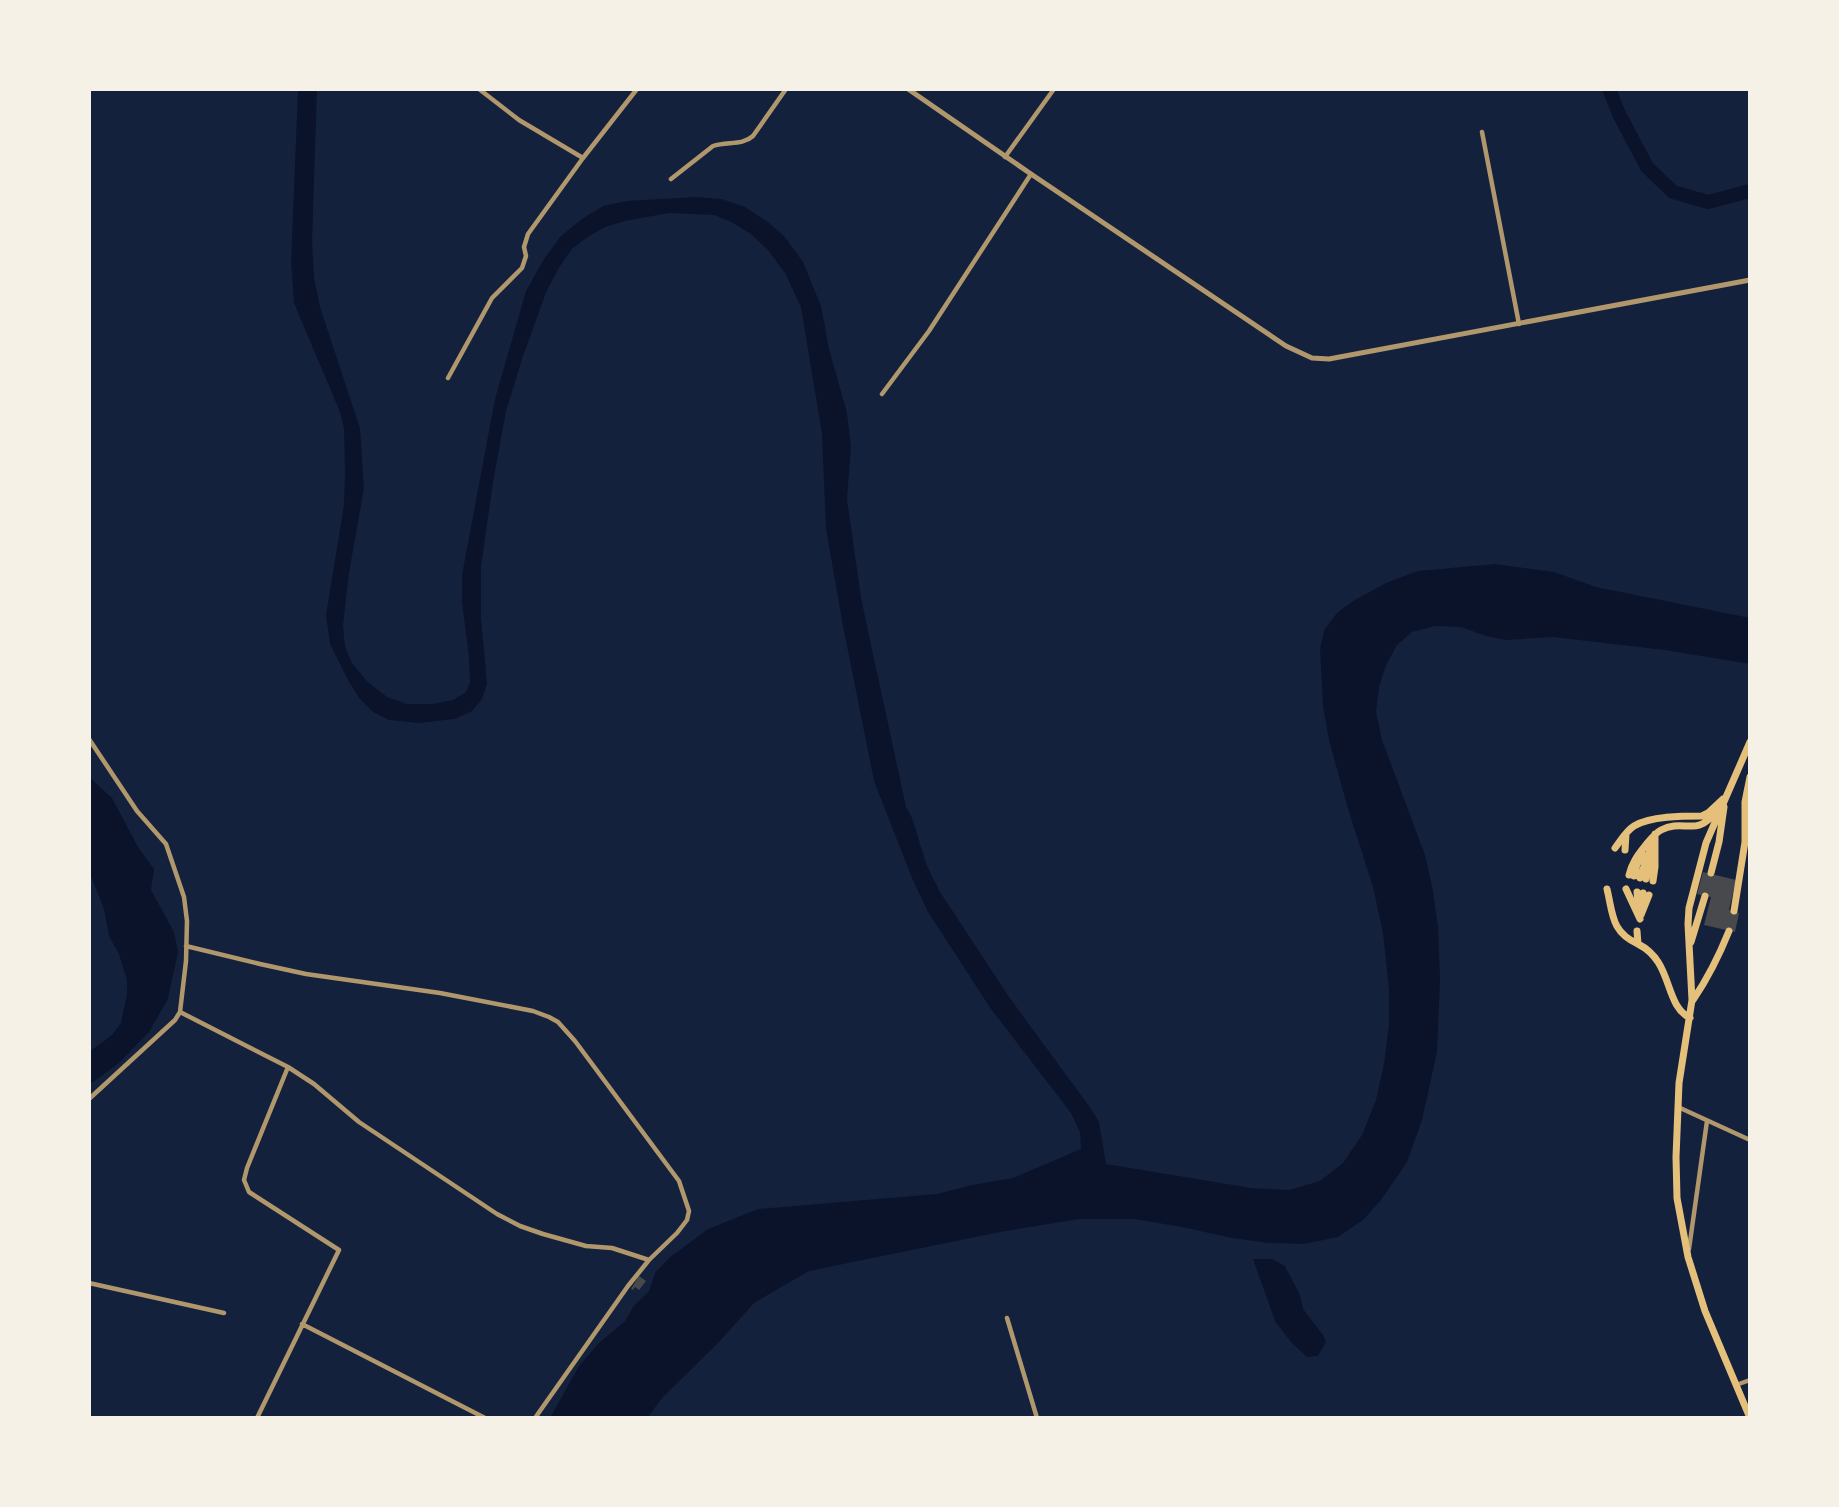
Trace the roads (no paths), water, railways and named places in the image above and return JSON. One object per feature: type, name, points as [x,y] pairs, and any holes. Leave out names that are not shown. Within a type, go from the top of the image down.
[{"type":"highway","points":[[1749,1418],[1705,1311],[1688,1257],[1677,1198],[1679,1083],[1692,1000],[1689,908],[1706,843],[1750,742]]},
{"type":"highway","points":[[1734,911],[1745,842],[1745,802],[1750,777]]},
{"type":"highway","points":[[1615,848],[1635,825],[1660,819],[1702,816],[1726,796]]},
{"type":"highway","points":[[1640,878],[1632,863],[1655,834],[1669,827],[1695,827],[1704,824],[1726,796]]},
{"type":"highway","points":[[1711,873],[1726,796]]},
{"type":"highway","points":[[1625,850],[1626,833]]},
{"type":"highway","points":[[1640,878],[1655,867],[1655,834]]},
{"type":"highway","points":[[1640,878],[1655,834]]},
{"type":"highway","points":[[1607,889],[1616,925],[1625,936],[1655,956],[1676,1005],[1680,1012],[1690,1018]]},
{"type":"highway","points":[[1611,904],[1616,891]]},
{"type":"highway","points":[[1640,919],[1637,892],[1640,919]]},
{"type":"highway","points":[[1690,947],[1705,896]]},
{"type":"highway","points":[[1637,931],[1638,943]]},
{"type":"highway","points":[[1692,1000],[1713,967],[1729,931]]},
{"type":"street","points":[[479,89],[519,120],[583,158]]},
{"type":"street","points":[[448,378],[492,298],[522,268],[528,234],[637,89]]},
{"type":"street","points":[[671,179],[713,146],[748,141],[786,89]]},
{"type":"street","points":[[908,89],[1286,346],[1312,358],[1329,359],[1750,280]]},
{"type":"street","points":[[1005,157],[1054,89]]},
{"type":"street","points":[[1482,132],[1519,324]]},
{"type":"street","points":[[882,394],[929,331],[1031,174]]},
{"type":"street","points":[[89,739],[137,811],[166,844],[184,897],[187,921],[180,1012],[175,1020],[89,1098]]},
{"type":"street","points":[[186,946],[306,974],[440,993],[533,1011],[549,1017],[558,1022],[575,1041],[679,1181],[690,1210],[687,1220],[649,1260],[605,1317],[535,1418]]},
{"type":"street","points":[[180,1012],[288,1067],[314,1084],[359,1122],[497,1214],[543,1234],[586,1246],[612,1248],[649,1260]]},
{"type":"street","points":[[257,1418],[339,1250],[249,1192],[244,1180],[288,1067]]},
{"type":"street","points":[[1678,1107],[1750,1140]]},
{"type":"street","points":[[1688,1257],[1707,1121]]},
{"type":"street","points":[[89,1283],[224,1313]]},
{"type":"street","points":[[1007,1318],[1037,1418]]},
{"type":"street","points":[[302,1324],[485,1418]]},
{"type":"street","points":[[1736,1385],[1750,1380]]},
{"type":"water","points":[[298,89],[317,89],[312,241],[314,277],[320,307],[360,428],[364,488],[343,625],[345,647],[352,663],[367,681],[387,697],[407,704],[432,704],[453,700],[466,692],[470,682],[462,575],[495,399],[526,291],[560,237],[603,206],[627,201],[695,197],[722,199],[745,207],[768,222],[784,236],[803,262],[821,306],[829,349],[847,413],[851,447],[847,499],[861,598],[906,807],[927,866],[940,892],[1009,997],[1099,1122],[1106,1164],[1251,1188],[1289,1190],[1320,1181],[1343,1163],[1362,1135],[1376,1100],[1384,1064],[1389,1024],[1389,990],[1383,933],[1373,887],[1348,809],[1329,740],[1323,706],[1320,648],[1325,629],[1337,613],[1386,583],[1418,571],[1495,564],[1554,572],[1596,587],[1750,618],[1750,664],[1665,650],[1553,637],[1506,640],[1461,627],[1435,626],[1412,632],[1397,645],[1386,665],[1379,687],[1376,712],[1382,740],[1425,855],[1433,891],[1438,927],[1440,979],[1437,1052],[1422,1120],[1407,1162],[1381,1200],[1363,1220],[1338,1237],[1304,1244],[1268,1243],[1134,1219],[1079,1219],[1000,1232],[809,1271],[754,1303],[663,1397],[647,1418],[550,1418],[579,1366],[599,1343],[625,1321],[633,1307],[649,1291],[655,1273],[669,1258],[708,1229],[758,1209],[937,1194],[1013,1178],[1081,1149],[1080,1132],[1071,1113],[991,1009],[928,912],[874,781],[826,529],[822,434],[801,307],[785,273],[768,250],[751,234],[714,215],[669,213],[605,227],[572,249],[547,290],[506,411],[481,566],[481,618],[487,684],[482,699],[472,711],[455,719],[419,723],[389,720],[373,712],[359,698],[330,644],[326,615],[344,505],[344,428],[340,412],[294,303],[291,264]]},
{"type":"water","points":[[89,777],[112,798],[138,847],[154,869],[151,890],[174,932],[178,952],[168,999],[149,1032],[119,1063],[89,1085],[89,1052],[112,1035],[121,1023],[127,980],[119,954],[109,936],[104,909],[89,871]]},
{"type":"water","points":[[1253,1259],[1272,1259],[1285,1266],[1300,1295],[1303,1309],[1326,1342],[1318,1356],[1307,1357],[1275,1321]]},
{"type":"waterway","points":[[1609,89],[1647,167],[1673,192],[1708,202],[1750,191]]}]
